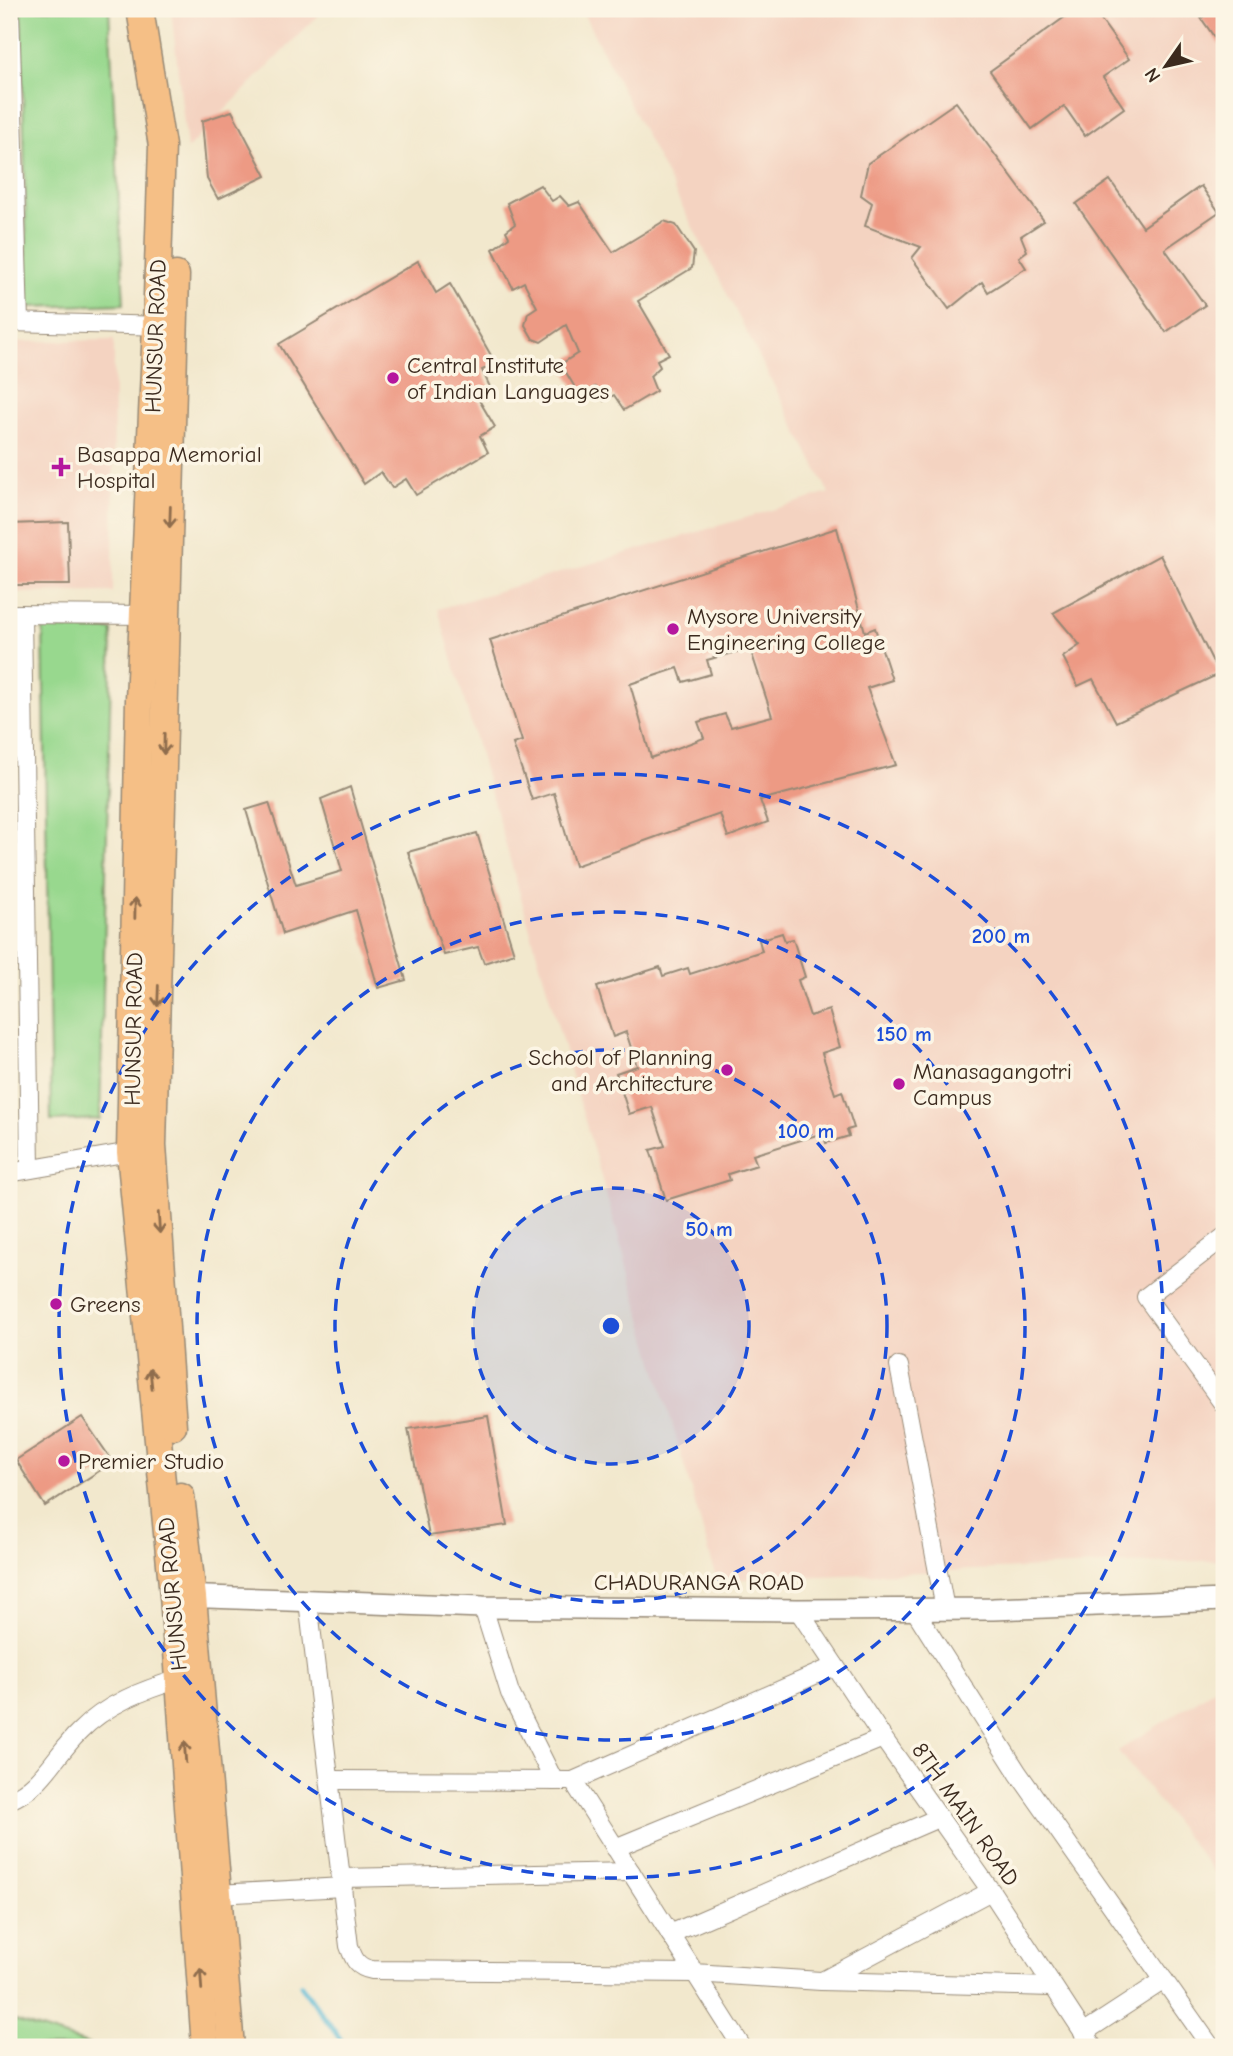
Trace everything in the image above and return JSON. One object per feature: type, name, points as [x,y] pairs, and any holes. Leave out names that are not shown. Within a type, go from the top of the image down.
[{"type":"main road","name":"HUNSUR ROAD","points":[[140,9],[162,146],[166,326],[131,1152],[183,1596],[180,1679],[205,2047]]},
{"type":"main road","points":[[158,9],[174,134],[177,204],[166,326]]},
{"type":"main road","points":[[155,615],[153,1144],[183,1596],[217,1894],[231,2047]]},
{"type":"street","points":[[10,9],[14,322],[166,326]]},
{"type":"street","points":[[30,1170],[15,614],[155,615]]},
{"type":"street","points":[[9,1173],[131,1152]]},
{"type":"street","points":[[1223,1399],[1146,1297],[1224,1237]]},
{"type":"street","points":[[899,1366],[945,1609]]},
{"type":"street","name":"CHADURANGA ROAD","points":[[183,1596],[483,1607],[798,1610],[945,1609],[1224,1600]]},
{"type":"street","points":[[308,1601],[349,1946],[360,1967],[372,1970],[694,1973],[821,1981],[1052,1987]]},
{"type":"street","points":[[483,1607],[510,1693],[554,1781]]},
{"type":"street","points":[[914,1609],[1018,1773],[1211,2047]]},
{"type":"street","name":"8TH MAIN ROAD","points":[[798,1610],[938,1818],[991,1891],[1090,2044]]},
{"type":"street","points":[[330,1780],[573,1781],[835,1666]]},
{"type":"street","points":[[9,1800],[40,1780],[75,1735],[98,1716],[135,1693],[180,1679]]},
{"type":"street","points":[[615,1848],[884,1738]]},
{"type":"street","points":[[573,1781],[742,2047]]},
{"type":"street","points":[[670,1934],[938,1818]]},
{"type":"street","points":[[217,1894],[343,1882],[631,1872]]},
{"type":"street","points":[[821,1981],[991,1891]]},
{"type":"street","points":[[1090,2044],[1164,1979]]},
{"type":"shaded area","points":[[171,9],[324,9],[187,149]]},
{"type":"shaded area","name":"Manasagangotri Campus","points":[[581,9],[1224,9],[1224,1560],[717,1580],[438,609],[829,493]]},
{"type":"shaded area","name":"Basappa Memorial Hospital","points":[[114,340],[113,592],[9,593],[9,342]]},
{"type":"shaded area","points":[[1224,1683],[1224,1884],[1118,1751]]},
{"type":"green space","points":[[21,9],[109,9],[124,304],[28,307]]},
{"type":"green space","points":[[43,628],[112,630],[100,1119],[51,1121]]},
{"type":"green space","points":[[9,2019],[97,2047],[9,2047]]},
{"type":"building","points":[[1076,9],[1093,9],[1129,59],[1103,77],[1124,108],[1085,136],[1064,106],[1032,129],[990,71]]},
{"type":"building","points":[[1215,9],[1224,9],[1224,51],[1201,18]]},
{"type":"building","points":[[956,102],[1044,221],[1021,236],[1027,251],[1019,257],[1026,268],[988,292],[982,282],[949,309],[912,258],[921,247],[865,226],[872,203],[861,195],[868,163]]},
{"type":"building","points":[[232,111],[266,176],[218,199],[207,179],[202,121]]},
{"type":"building","points":[[1110,180],[1143,227],[1201,186],[1219,212],[1165,249],[1205,305],[1166,332],[1076,204]]},
{"type":"building","points":[[540,185],[552,201],[560,196],[569,206],[579,202],[613,252],[664,221],[676,225],[694,252],[692,268],[638,301],[669,354],[657,360],[660,367],[650,376],[656,391],[624,410],[614,395],[604,401],[595,387],[580,396],[561,364],[578,353],[566,325],[541,342],[533,339],[525,325],[528,313],[537,307],[524,282],[513,288],[493,249],[509,237],[506,231],[515,224],[507,203]]},
{"type":"building","name":"Central Institute of Indian Languages","points":[[418,261],[436,293],[450,284],[496,364],[482,370],[490,387],[476,395],[495,427],[480,436],[488,452],[416,495],[406,479],[392,488],[381,472],[364,484],[279,344]]},
{"type":"building","points":[[68,522],[70,585],[9,585],[9,524]]},
{"type":"building","points":[[837,528],[865,632],[875,628],[892,680],[867,688],[896,765],[760,800],[768,822],[728,837],[720,814],[575,866],[554,793],[532,800],[513,744],[522,741],[490,640]],"holes":[[[750,648],[772,716],[731,727],[725,714],[698,722],[704,738],[651,758],[630,684],[678,668],[683,682],[711,674],[707,660]]]},
{"type":"building","points":[[1160,555],[1219,674],[1116,722],[1093,679],[1078,686],[1063,657],[1080,645],[1053,613]]},
{"type":"building","points":[[350,787],[406,980],[378,988],[356,910],[283,934],[246,810],[269,803],[296,885],[342,871],[321,799]]},
{"type":"building","points":[[477,833],[514,953],[484,963],[478,947],[444,955],[408,852]]},
{"type":"building","name":"School of Planning and Architecture","points":[[782,933],[785,941],[793,939],[805,977],[798,980],[810,1016],[829,1010],[840,1047],[822,1053],[835,1094],[842,1091],[854,1128],[847,1130],[849,1136],[826,1143],[823,1133],[753,1155],[757,1165],[728,1174],[730,1180],[666,1200],[650,1150],[665,1146],[652,1107],[629,1114],[616,1073],[637,1066],[626,1032],[613,1037],[597,987],[660,967],[663,976],[688,968],[690,974],[762,951],[759,940]]},
{"type":"building","points":[[488,1416],[507,1525],[429,1536],[408,1429]]},
{"type":"building","name":"Premier Studio","points":[[82,1417],[113,1462],[45,1506],[16,1460]]},
{"type":"waterway","points":[[301,1985],[346,2047]]},
{"type":"place","name":"Central Institute of Indian Languages","points":[[393,378]]},
{"type":"place","name":"Basappa Memorial Hospital","points":[[61,467]]},
{"type":"place","name":"Mysore University Engineering College","points":[[673,629]]},
{"type":"place","name":"School of Planning and Architecture","points":[[727,1070]]},
{"type":"place","name":"Manasagangotri Campus","points":[[899,1084]]},
{"type":"place","name":"Greens","points":[[56,1304]]},
{"type":"place","name":"Premier Studio","points":[[64,1461]]}]
